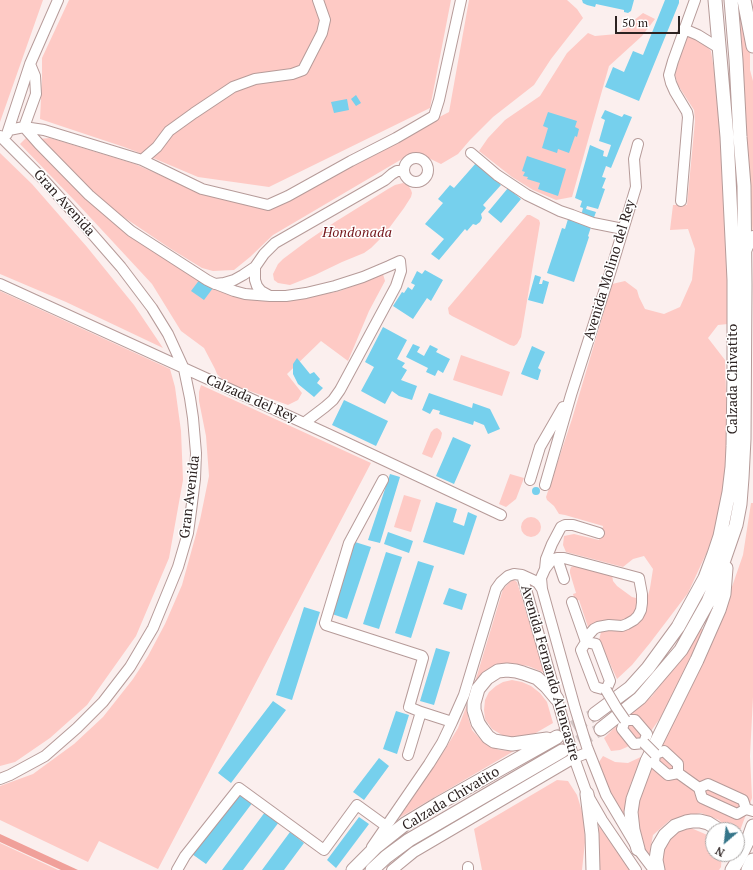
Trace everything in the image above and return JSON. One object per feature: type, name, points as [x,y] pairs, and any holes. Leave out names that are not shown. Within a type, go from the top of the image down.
[{"type":"highway","points":[[749,870],[753,861]]},
{"type":"main road","name":"Calzada Chivatito","points":[[595,714],[630,688],[658,656],[678,627],[705,578],[720,536],[729,492],[732,460],[734,288],[727,137],[715,0]]},
{"type":"main road","name":"Calzada Chivatito","points":[[601,729],[640,698],[681,650],[708,602],[725,560],[736,525],[740,504],[744,431],[744,186],[731,0]]},
{"type":"main road","points":[[744,0],[753,46]]},
{"type":"main road","points":[[638,849],[633,830],[631,812],[633,799],[647,761],[697,660],[719,610],[725,587],[725,560]]},
{"type":"main road","name":"Calzada Chivatito","points":[[352,870],[376,846],[405,824],[557,737],[534,742],[512,744],[494,741],[488,737],[475,717],[474,710],[474,703],[478,689],[487,678],[498,671],[507,670],[523,673],[537,678],[557,699]]},
{"type":"main road","name":"Calzada Chivatito","points":[[372,870],[386,857],[409,840],[562,751]]},
{"type":"main road","points":[[587,794],[592,834],[593,870]]},
{"type":"main road","points":[[658,870],[656,853],[665,834],[675,826],[686,822],[705,822]]},
{"type":"main road","points":[[731,870],[739,859],[753,826]]},
{"type":"street","points":[[2,138],[9,130],[30,64],[58,0]]},
{"type":"street","points":[[142,160],[157,147],[169,132],[194,112],[233,87],[255,78],[292,74],[303,70],[322,33],[325,20],[318,0]]},
{"type":"street","points":[[9,130],[24,127],[44,130],[142,160],[202,189],[268,205],[288,196],[434,116],[439,100],[461,0]]},
{"type":"street","points":[[681,201],[688,117],[687,112],[675,92],[669,75],[695,0]]},
{"type":"street","points":[[684,29],[698,35],[720,48]]},
{"type":"street","points":[[24,127],[36,94],[35,76],[30,64]]},
{"type":"street","points":[[24,127],[89,195],[131,231],[207,280],[234,291],[245,294],[270,296],[286,296],[306,293],[364,277],[400,261],[401,271],[396,286],[340,390],[333,400],[304,423]]},
{"type":"street","name":"Gran Avenida","points":[[0,778],[10,775],[45,756],[77,728],[103,702],[130,667],[153,628],[178,566],[188,534],[195,479],[196,453],[193,418],[184,369],[168,334],[152,308],[121,267],[44,180],[2,138]]},
{"type":"street","name":"Avenida Molino del Rey","points":[[545,485],[571,395],[636,187],[634,159],[638,144]]},
{"type":"street","points":[[471,153],[497,175],[526,195],[560,211],[593,223],[623,229]]},
{"type":"street","points":[[215,284],[224,283],[243,276],[255,266],[264,254],[275,244],[385,180],[392,174],[404,171]]},
{"type":"street","points":[[744,253],[753,236]]},
{"type":"street","points":[[255,266],[254,274],[256,286],[270,296]]},
{"type":"street","name":"Calzada del Rey","points":[[0,284],[502,515]]},
{"type":"street","name":"Avenida Molino del Rey","points":[[530,480],[540,447],[571,395]]},
{"type":"street","points":[[383,480],[349,543],[325,623],[326,625],[422,656],[423,658],[409,707],[452,722]]},
{"type":"street","points":[[542,589],[541,578],[549,552],[561,527],[565,525],[573,525],[599,533]]},
{"type":"street","points":[[545,569],[551,561],[557,558],[564,558],[639,578],[642,602],[641,610],[638,616],[628,624],[622,626],[609,625],[594,629],[580,650],[595,687],[606,690],[625,720]]},
{"type":"street","points":[[557,558],[564,579]]},
{"type":"street","points":[[364,858],[442,743],[464,694],[496,589],[508,576],[514,574],[522,575]]},
{"type":"street","name":"Avenida Fernando Alencastre","points":[[522,575],[538,583],[542,589],[575,708],[589,752],[606,795],[638,849],[654,870]]},
{"type":"street","name":"Avenida Fernando Alencastre","points":[[522,575],[574,758],[587,794],[602,820],[636,870]]},
{"type":"street","points":[[572,602],[585,641]]},
{"type":"street","points":[[585,641],[596,644],[610,681],[606,690]]},
{"type":"street","points":[[408,754],[421,712]]},
{"type":"street","points":[[625,720],[635,720],[647,734],[644,744]]},
{"type":"street","points":[[625,720],[622,729],[634,744],[644,744],[655,754]]},
{"type":"street","points":[[655,754],[664,751],[678,764],[678,773]]},
{"type":"street","name":"Calzada Chivatito","points":[[393,870],[414,852],[574,758],[589,752]]},
{"type":"street","points":[[655,754],[654,763],[668,775],[678,773],[699,788],[702,798],[737,814],[750,810],[743,800],[708,784],[699,788]]},
{"type":"street","points":[[177,870],[185,856],[239,788],[324,850],[357,805],[386,826]]},
{"type":"green space","points":[[0,0],[43,0],[0,122]]},
{"type":"green space","points":[[69,0],[451,0],[430,108],[269,187],[198,177],[124,147],[40,119],[42,58]]},
{"type":"green space","points":[[469,0],[567,0],[577,9],[583,18],[551,59],[534,85],[493,117],[458,154],[441,164],[418,153],[402,159],[273,235],[234,270],[213,271],[202,268],[171,249],[119,214],[92,191],[38,139],[50,138],[135,164],[187,187],[267,207],[449,112]]},
{"type":"green space","points":[[643,13],[655,19],[642,36],[609,66],[572,197],[556,200],[533,190],[512,177],[479,151],[488,138],[505,120],[540,96],[567,53],[588,33],[595,36],[617,34]]},
{"type":"green space","points":[[742,16],[750,49],[750,70],[753,81],[753,242],[740,17]]},
{"type":"green space","points":[[687,33],[701,40],[711,51],[722,121],[726,177],[728,324],[718,325],[708,338],[725,360],[728,456],[717,530],[688,593],[632,665],[617,679],[599,640],[601,632],[631,628],[642,618],[650,588],[653,569],[644,556],[633,559],[623,567],[566,552],[563,545],[564,536],[574,534],[599,540],[603,526],[559,514],[546,497],[572,419],[612,284],[625,281],[637,290],[645,309],[664,314],[680,307],[692,280],[695,249],[688,229],[670,230],[673,205],[687,205],[695,121],[694,110],[678,85],[675,75]]},
{"type":"green space","points":[[28,136],[80,189],[218,290],[237,297],[299,299],[340,291],[383,274],[385,281],[369,311],[348,361],[321,341],[287,374],[302,393],[298,400],[288,405],[225,382],[217,374],[204,348],[181,331],[152,284],[20,144]]},
{"type":"green space","points":[[0,153],[32,184],[87,247],[134,305],[163,348],[66,302],[0,274]]},
{"type":"green space","name":"Hondonada","points":[[403,183],[408,185],[411,190],[411,197],[384,235],[371,248],[364,253],[290,285],[278,283],[274,280],[273,274],[278,264],[283,259],[335,222],[388,189]]},
{"type":"green space","points":[[527,215],[539,220],[540,223],[521,337],[514,346],[452,316],[449,314],[448,308]]},
{"type":"green space","points":[[0,291],[170,369],[175,387],[181,431],[183,480],[169,558],[136,636],[87,705],[50,738],[15,762],[0,766]]},
{"type":"green space","points":[[461,355],[510,372],[502,396],[453,380]]},
{"type":"green space","points":[[201,385],[371,463],[158,869],[99,841],[88,862],[0,820],[0,786],[33,774],[74,744],[103,717],[133,679],[148,656],[165,624],[182,585],[200,520],[209,476],[206,436],[199,401]]},
{"type":"green space","points":[[437,428],[442,433],[432,458],[422,454],[431,432]]},
{"type":"green space","points":[[510,474],[524,478],[516,499],[506,507],[499,504]]},
{"type":"green space","points":[[404,495],[421,500],[411,532],[394,527]]},
{"type":"green space","points":[[751,503],[753,503],[753,697],[750,756],[752,798],[743,822],[721,822],[701,813],[670,820],[653,835],[649,856],[642,846],[637,829],[637,807],[645,778],[726,604],[743,555]]},
{"type":"green space","points":[[531,517],[538,520],[541,527],[538,534],[531,537],[524,534],[521,527],[524,520]]},
{"type":"green space","points":[[575,566],[612,575],[613,581],[617,586],[632,597],[636,598],[639,596],[640,603],[631,619],[589,630],[579,600],[575,601],[573,594],[576,593],[570,570],[571,567]]},
{"type":"green space","points":[[514,580],[517,582],[545,673],[528,666],[511,663],[497,664],[485,672],[475,682],[503,589]]},
{"type":"green space","points":[[701,629],[705,629],[661,717],[651,731],[627,747],[620,750],[611,751],[604,738],[652,696]]},
{"type":"green space","points":[[512,680],[531,686],[540,693],[547,702],[553,723],[534,734],[514,738],[502,735],[492,729],[485,719],[485,700],[489,692],[496,686],[503,682]]},
{"type":"green space","points":[[468,702],[468,717],[472,730],[483,742],[499,750],[514,751],[399,818],[458,728]]},
{"type":"green space","points":[[645,755],[631,783],[626,803],[626,819],[624,820],[611,794],[599,762],[603,756],[615,762],[628,763]]},
{"type":"green space","points":[[557,780],[568,781],[577,795],[584,818],[585,842],[582,870],[482,870],[474,829]]},
{"type":"green space","points":[[599,826],[630,870],[599,870]]},
{"type":"green space","points":[[691,828],[705,834],[705,862],[721,862],[719,870],[664,870],[662,864],[664,847],[674,832]]},
{"type":"green space","points":[[0,843],[58,870],[0,870]]},
{"type":"shaded area","points":[[0,834],[78,870],[61,870],[0,842]]},
{"type":"building","points":[[582,0],[634,0],[631,11],[628,13],[624,12],[624,10],[596,4],[595,7],[587,5],[583,3]]},
{"type":"building","points":[[665,0],[679,0],[679,3],[639,101],[605,87],[613,67],[624,72],[633,51],[643,55]]},
{"type":"building","points":[[356,95],[361,103],[356,106],[351,99]]},
{"type":"building","points":[[347,99],[349,110],[334,113],[331,102]]},
{"type":"building","points":[[605,110],[622,117],[624,114],[632,117],[611,168],[606,166],[602,177],[606,178],[602,188],[605,189],[598,209],[587,206],[586,209],[596,212],[593,220],[581,216],[583,208],[580,207],[582,201],[575,198],[590,145],[604,151],[603,156],[607,157],[611,145],[599,141],[605,120],[601,118]]},
{"type":"building","points":[[548,112],[577,121],[575,127],[579,129],[577,137],[575,136],[569,153],[558,149],[557,153],[542,148],[548,128],[543,126]]},
{"type":"building","points":[[527,156],[566,169],[558,196],[538,189],[540,183],[527,179],[528,177],[523,176],[525,172],[522,171]]},
{"type":"building","points":[[476,163],[501,185],[483,205],[486,208],[481,214],[482,218],[480,222],[476,225],[473,224],[467,231],[465,229],[439,260],[431,254],[444,239],[425,224],[443,203],[438,199],[450,185],[454,188]]},
{"type":"building","points":[[508,188],[521,199],[501,223],[488,212]]},
{"type":"building","points":[[568,219],[591,227],[574,282],[547,273],[562,228],[565,229]]},
{"type":"building","points":[[425,270],[443,280],[431,301],[427,298],[413,319],[393,306],[402,292],[404,293],[408,287],[412,290],[415,285],[411,283],[417,271],[422,274]]},
{"type":"building","points":[[535,275],[541,277],[539,284],[542,284],[543,280],[549,282],[543,304],[528,300]]},
{"type":"building","points":[[200,279],[213,288],[204,300],[191,291]]},
{"type":"building","points":[[383,327],[407,340],[397,359],[405,363],[402,367],[407,370],[401,380],[417,386],[412,400],[399,396],[392,391],[385,404],[361,391],[374,367],[365,362]]},
{"type":"building","points":[[413,344],[420,347],[417,352],[424,356],[430,345],[438,349],[436,352],[450,359],[443,373],[438,370],[435,376],[426,372],[428,368],[406,357]]},
{"type":"building","points":[[532,346],[545,352],[538,368],[541,370],[538,380],[521,374]]},
{"type":"building","points":[[297,358],[310,374],[314,372],[320,379],[317,383],[323,388],[314,397],[298,384],[293,374],[293,364]]},
{"type":"building","points":[[429,393],[472,408],[473,403],[490,409],[500,429],[488,434],[484,425],[474,421],[473,425],[439,414],[440,411],[433,409],[430,414],[422,410]]},
{"type":"building","points":[[344,400],[388,421],[376,446],[332,425]]},
{"type":"building","points":[[453,437],[471,445],[454,484],[436,476]]},
{"type":"building","points":[[390,474],[400,477],[380,543],[368,540]]},
{"type":"building","points":[[536,487],[539,488],[539,494],[536,495],[533,494],[532,491],[533,488]]},
{"type":"building","points":[[436,502],[457,509],[453,522],[464,526],[468,512],[477,516],[464,555],[423,542]]},
{"type":"building","points":[[388,532],[413,541],[409,553],[384,544]]},
{"type":"building","points":[[355,542],[371,547],[347,619],[332,614]]},
{"type":"building","points":[[386,552],[402,557],[379,629],[363,624]]},
{"type":"building","points":[[418,561],[434,566],[411,638],[395,633]]},
{"type":"building","points":[[449,588],[467,594],[462,610],[443,604]]},
{"type":"building","points":[[304,607],[320,612],[292,700],[276,695]]},
{"type":"building","points":[[436,648],[450,652],[434,705],[420,701]]},
{"type":"building","points":[[273,701],[286,710],[231,783],[218,773]]},
{"type":"building","points":[[396,711],[409,715],[397,754],[383,749]]},
{"type":"building","points":[[379,758],[389,766],[364,800],[353,792]]},
{"type":"building","points":[[239,792],[253,802],[206,864],[192,854]]},
{"type":"building","points":[[265,812],[279,822],[243,870],[222,870]]},
{"type":"building","points":[[359,817],[369,824],[336,868],[327,860]]},
{"type":"building","points":[[290,832],[304,843],[284,870],[262,870]]},
{"type":"tunnel","points":[[557,737],[595,714]]},
{"type":"tunnel","points":[[562,751],[601,729]]}]
